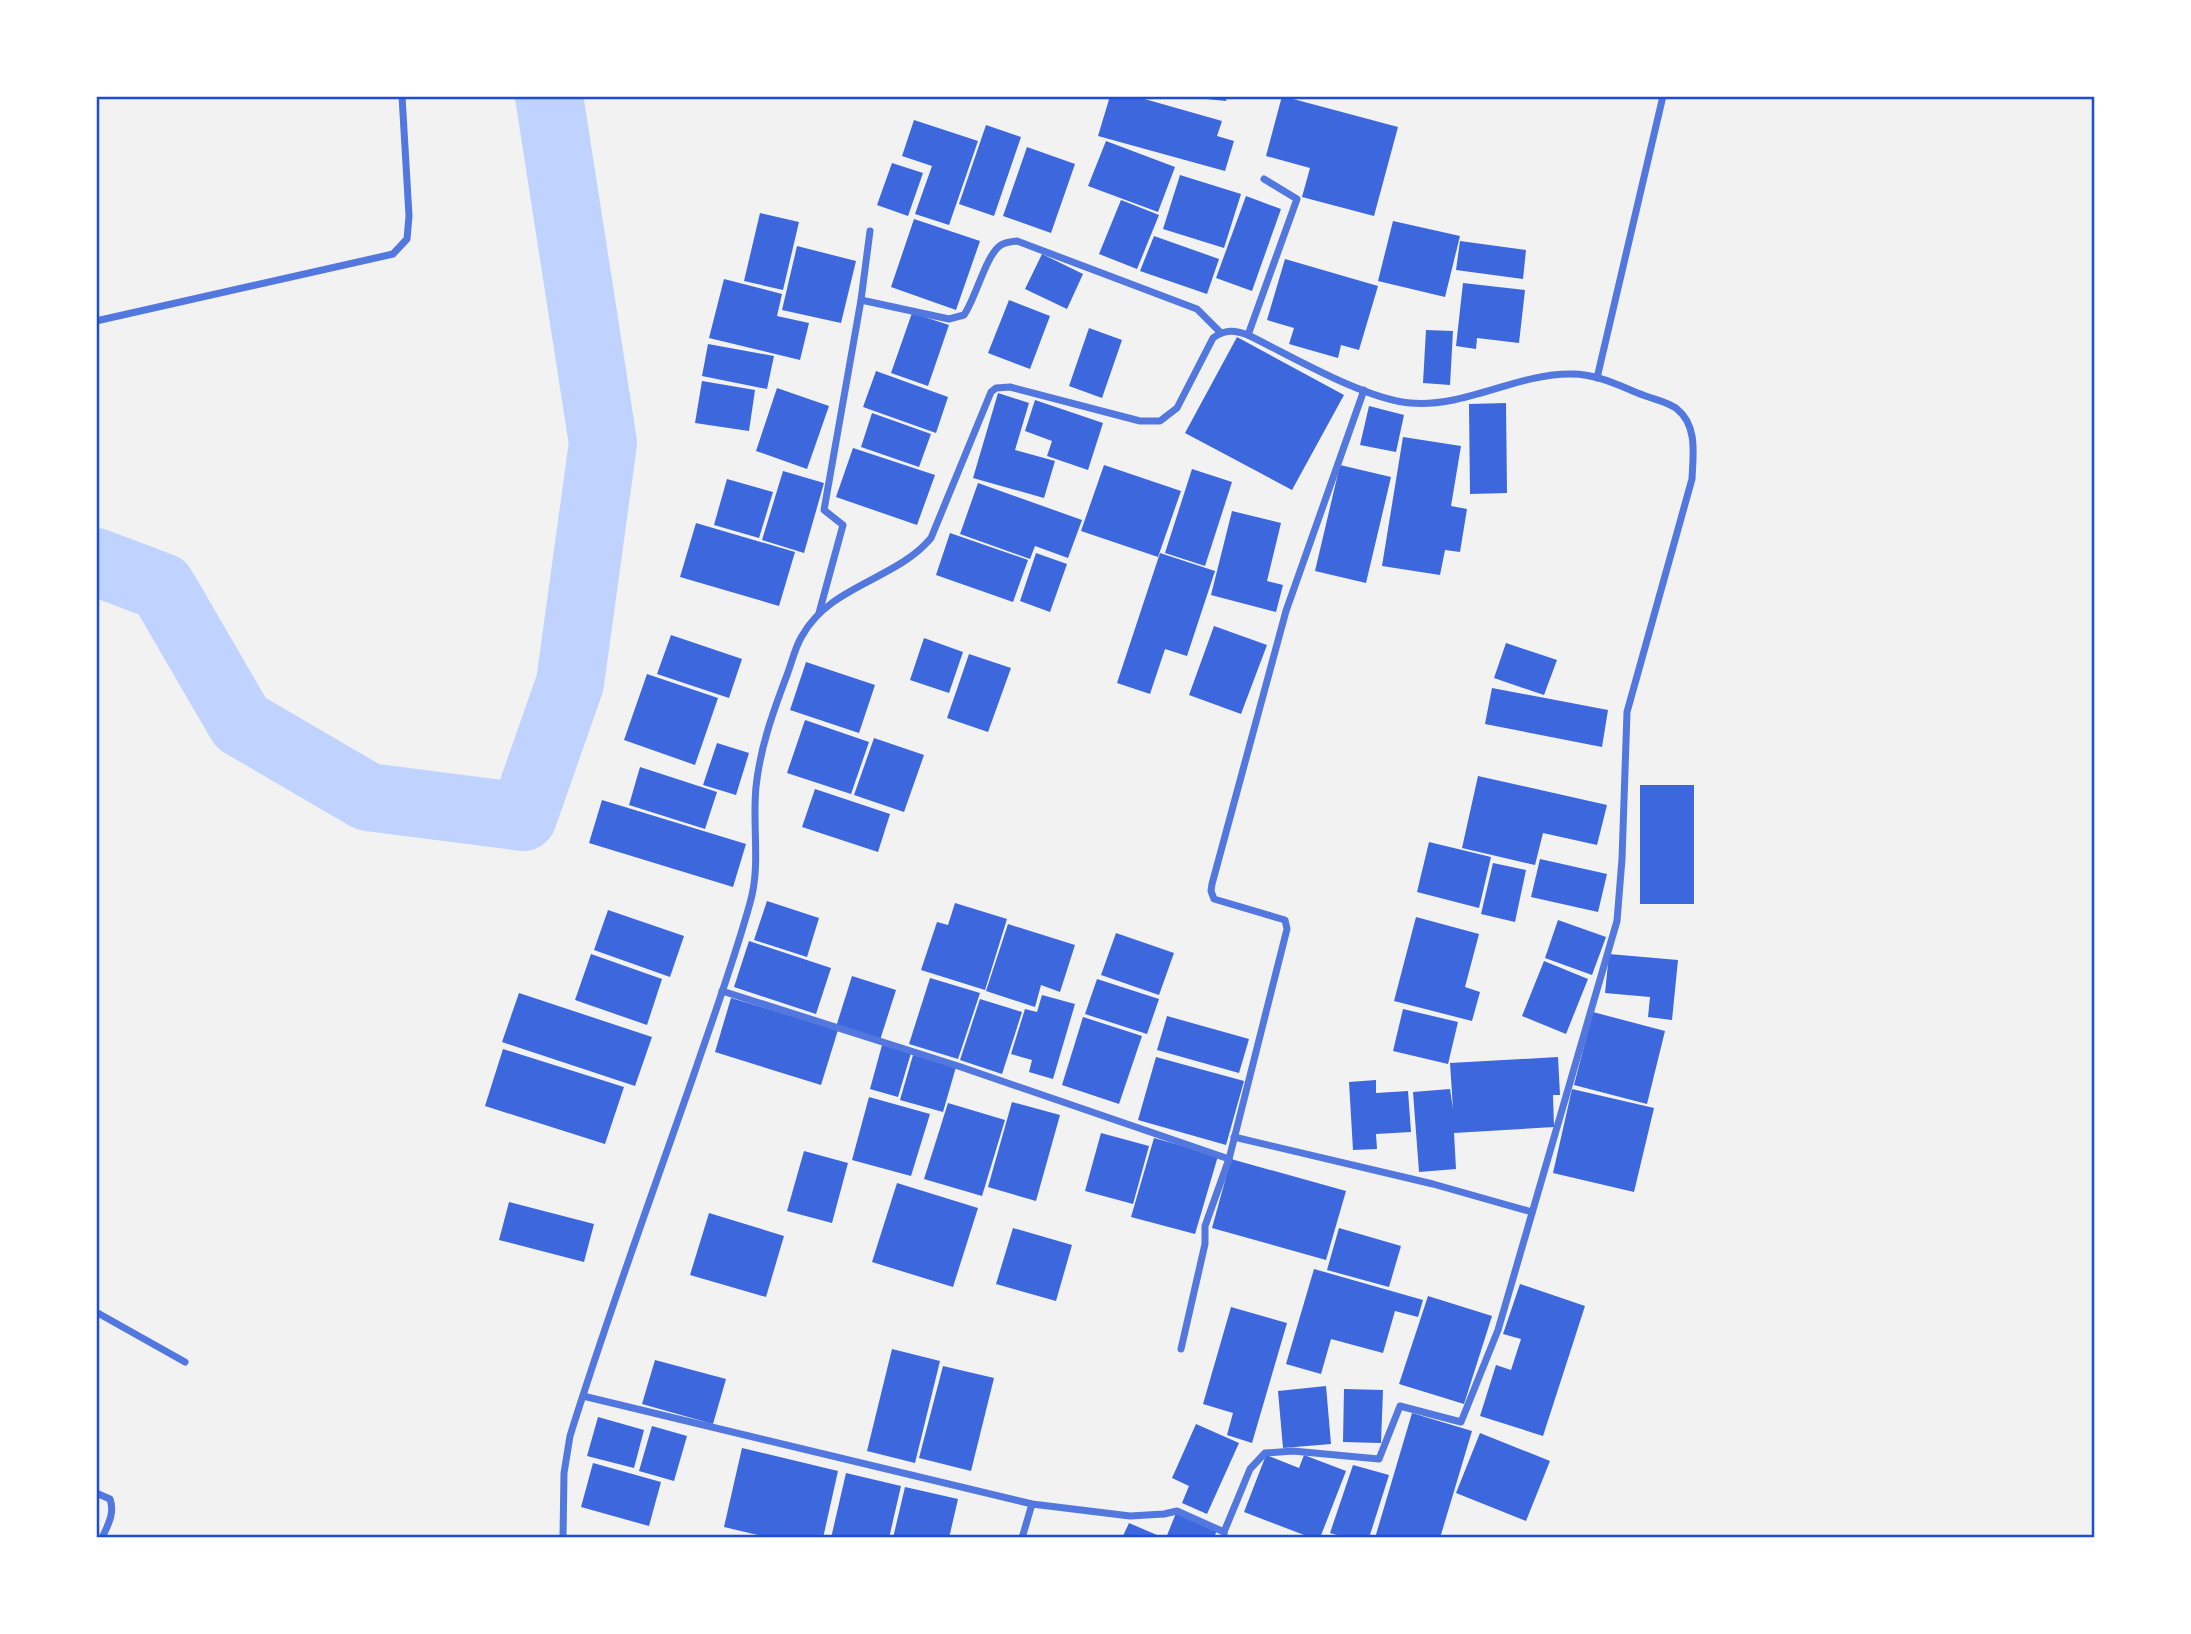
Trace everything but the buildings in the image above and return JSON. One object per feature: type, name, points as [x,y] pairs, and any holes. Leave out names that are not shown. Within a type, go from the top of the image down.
[{"type":"street","points":[[96,321],[393,254],[407,239],[409,216],[402,96]]},
{"type":"street","points":[[1597,378],[1663,96]]},
{"type":"street","points":[[1248,335],[1297,200],[1264,179]]},
{"type":"street","points":[[819,613],[842,525],[824,510],[861,300],[870,231]]},
{"type":"street","points":[[861,300],[949,319],[964,315],[972,304],[993,251],[1003,243],[1017,241],[1197,309],[1220,332]]},
{"type":"street","points":[[563,1538],[566,1454],[583,1396],[751,900],[755,875],[755,789],[772,716],[802,636],[819,613],[841,597],[909,559],[931,538],[987,397],[996,388],[1010,387],[1140,421],[1160,421],[1177,408],[1213,338],[1220,332],[1237,331],[1364,390],[1409,403],[1445,401],[1545,376],[1573,374],[1597,378],[1676,408],[1689,423],[1694,447],[1692,479],[1627,712],[1617,921],[1498,1330],[1461,1423],[1400,1406],[1379,1459],[1293,1451],[1265,1453],[1250,1469],[1224,1535],[1177,1511],[1130,1516],[1032,1504],[583,1396]]},
{"type":"street","points":[[1181,1349],[1205,1244],[1205,1226],[1229,1159],[1287,924],[1285,920],[1214,898],[1212,884],[1286,611],[1364,390]]},
{"type":"street","points":[[722,991],[958,1066],[1229,1159]]},
{"type":"street","points":[[1234,1137],[1433,1184],[1532,1212]]},
{"type":"street","points":[[96,1312],[185,1363]]},
{"type":"street","points":[[96,1493],[110,1499],[112,1506],[102,1538]]},
{"type":"street","points":[[1022,1538],[1032,1504]]},
{"type":"waterway","points":[[96,562],[162,587],[241,723],[368,797],[523,817],[570,683],[603,443],[549,96]]}]
